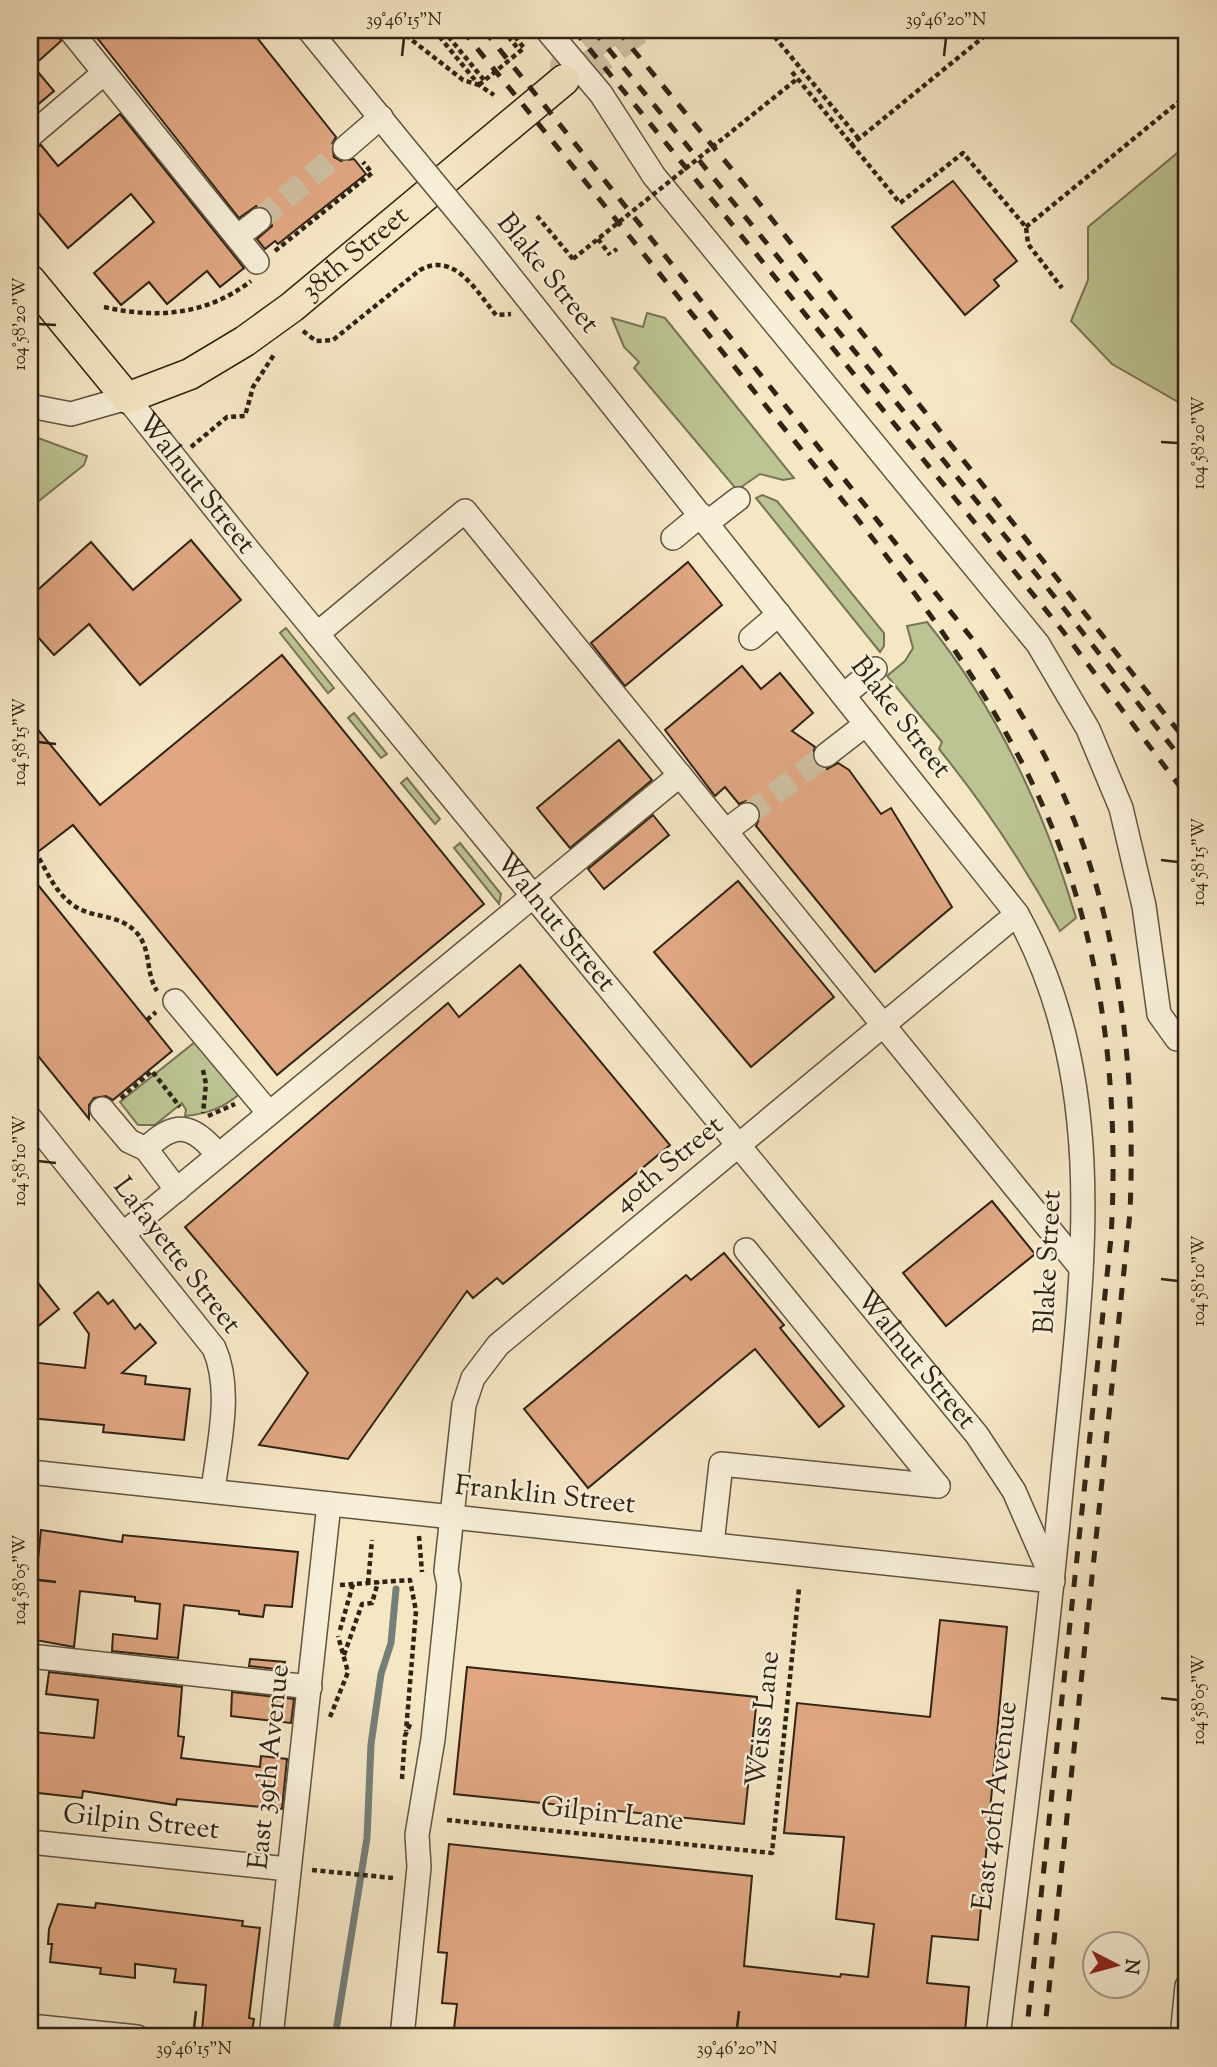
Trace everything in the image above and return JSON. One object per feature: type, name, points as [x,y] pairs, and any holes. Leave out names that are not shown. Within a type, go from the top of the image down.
[{"type":"main road","name":"38th Street","points":[[127,398],[190,374],[246,341],[292,307],[564,80]]},
{"type":"main road","name":"Walnut Street","points":[[30,280],[127,398]]},
{"type":"street","points":[[70,30],[257,262]]},
{"type":"street","name":"Blake Street","points":[[309,30],[478,236],[1017,914],[1051,983],[1073,1069],[1082,1140],[1081,1268],[1053,1581]]},
{"type":"street","points":[[547,30],[601,94],[654,176],[1038,644],[1088,729],[1121,808],[1144,906],[1159,1014],[1177,1039],[1187,1039]]},
{"type":"street","points":[[30,136],[104,73]]},
{"type":"street","points":[[345,148],[381,117]]},
{"type":"street","points":[[237,237],[259,220]]},
{"type":"street","points":[[30,406],[71,414],[127,398]]},
{"type":"street","name":"Walnut Street","points":[[127,398],[317,634],[977,1435],[1014,1491],[1053,1581]]},
{"type":"street","points":[[673,538],[737,499]]},
{"type":"street","points":[[317,634],[465,511],[1081,1268]]},
{"type":"street","points":[[751,638],[779,614]]},
{"type":"street","points":[[844,695],[875,669]]},
{"type":"street","points":[[826,755],[866,724]]},
{"type":"street","points":[[123,1234],[680,775]]},
{"type":"street","points":[[726,831],[747,815]]},
{"type":"street","name":"40th Street","points":[[452,1516],[464,1405],[473,1378],[488,1355],[1017,914]]},
{"type":"street","points":[[175,1001],[269,1113]]},
{"type":"street","points":[[103,1110],[129,1141],[146,1149],[177,1190]]},
{"type":"street","name":"Lafayette Street","points":[[30,1118],[203,1332],[220,1363],[223,1395],[213,1491]]},
{"type":"street","points":[[146,1149],[161,1134],[177,1128],[193,1132],[218,1155]]},
{"type":"street","points":[[712,1545],[720,1464],[938,1486],[746,1250]]},
{"type":"street","name":"Franklin Street","points":[[30,1472],[1053,1581]]},
{"type":"street","name":"East 39th Avenue","points":[[271,2037],[329,1504]]},
{"type":"street","points":[[402,2037],[419,1867],[417,1835],[433,1739],[449,1585],[446,1571],[452,1516]]},
{"type":"street","name":"East 40th Avenue","points":[[998,2037],[1053,1581]]},
{"type":"street","points":[[30,1656],[310,1687]]},
{"type":"street","name":"Gilpin Street","points":[[30,1842],[288,1869]]},
{"type":"street","points":[[1182,2037],[1187,1986]]},
{"type":"street","points":[[30,2026],[137,2037]]},
{"type":"path","points":[[399,30],[463,80],[479,85],[494,95]]},
{"type":"path","points":[[434,30],[479,85]]},
{"type":"path","points":[[443,30],[484,80]]},
{"type":"path","points":[[503,30],[520,51]]},
{"type":"path","points":[[479,85],[524,48],[510,30]]},
{"type":"path","points":[[769,30],[796,69],[859,139]]},
{"type":"path","points":[[850,146],[992,30]]},
{"type":"path","points":[[796,69],[797,79],[900,203],[963,153],[1026,227],[1028,244],[1062,288]]},
{"type":"path","points":[[537,216],[573,259],[797,79]]},
{"type":"path","points":[[1026,227],[1187,95]]},
{"type":"path","points":[[598,239],[614,252]]},
{"type":"path","points":[[300,328],[316,341],[333,340],[420,270],[437,265],[454,268],[496,315],[509,315]]},
{"type":"path","points":[[204,437],[227,417],[245,415]]},
{"type":"path","points":[[30,844],[44,862],[54,885],[74,905],[84,911],[119,919],[138,933],[149,959],[154,986],[163,999],[175,1001]]},
{"type":"path","points":[[199,1062],[206,1084],[202,1118]]},
{"type":"path","points":[[103,1110],[152,1071],[184,1111]]},
{"type":"path","points":[[195,1119],[224,1110],[251,1091]]},
{"type":"path","points":[[368,1583],[372,1540]]},
{"type":"path","points":[[332,1585],[410,1580],[416,1611],[405,1736]]},
{"type":"path","points":[[344,1656],[362,1604],[372,1604],[378,1582]]},
{"type":"path","name":"Weiss Lane","points":[[772,1853],[799,1589]]},
{"type":"path","name":"Gilpin Lane","points":[[447,1820],[772,1853]]},
{"type":"path","points":[[316,1870],[393,1878]]},
{"type":"green space","points":[[1187,145],[1187,407],[1112,364],[1071,321],[1088,280],[1088,227]]},
{"type":"green space","points":[[647,313],[665,318],[794,478],[783,480],[760,474],[737,490],[634,368],[639,362],[624,347],[612,318],[643,327]]},
{"type":"green space","points":[[30,435],[87,456],[84,465],[30,508]]},
{"type":"green space","points":[[762,495],[777,501],[884,633],[884,646],[880,652],[756,498]]},
{"type":"green space","points":[[927,622],[952,655],[997,726],[1034,801],[1064,878],[1076,918],[1060,931],[1004,837],[939,749],[942,742],[887,676],[905,661],[913,648],[907,626]]},
{"type":"green space","points":[[286,628],[334,688],[328,693],[280,633]]},
{"type":"green space","points":[[354,713],[387,754],[381,758],[348,718]]},
{"type":"green space","points":[[407,778],[440,819],[435,824],[401,783]]},
{"type":"green space","points":[[460,843],[501,894],[499,904],[454,848]]},
{"type":"green space","points":[[200,1038],[242,1092],[223,1106],[201,1114],[185,1116],[186,1110],[182,1103],[155,1125],[138,1125],[120,1102]]},
{"type":"building","points":[[47,30],[56,30],[61,41],[33,66],[54,91],[30,111],[30,45]]},
{"type":"building","points":[[91,30],[251,30],[336,137],[332,144],[334,157],[341,161],[354,159],[366,174],[278,244],[275,241],[265,249],[257,239],[272,226],[270,211],[256,206],[239,218]]},
{"type":"building","points":[[120,114],[244,268],[220,287],[207,271],[167,304],[149,282],[121,305],[94,273],[154,222],[131,194],[68,248],[30,203],[30,150],[41,145],[58,166]]},
{"type":"building","points":[[953,181],[1017,261],[994,280],[999,286],[965,315],[892,227]]},
{"type":"building","points":[[191,540],[241,600],[140,685],[89,624],[54,655],[30,628],[30,597],[91,542],[133,590]]},
{"type":"building","points":[[688,562],[722,605],[625,686],[591,643]]},
{"type":"building","points":[[282,655],[484,904],[277,1075],[73,825],[30,858],[30,720],[100,805]]},
{"type":"building","points":[[742,666],[761,689],[780,673],[813,713],[792,731],[815,747],[812,756],[815,763],[827,769],[838,763],[849,770],[881,814],[891,808],[952,907],[875,972],[756,826],[761,814],[758,806],[746,801],[739,804],[725,787],[715,796],[665,730]]},
{"type":"building","points":[[619,740],[652,780],[570,848],[537,808]]},
{"type":"building","points":[[653,815],[669,835],[604,889],[588,869]]},
{"type":"building","points":[[30,875],[172,1051],[113,1100],[106,1096],[94,1098],[89,1105],[89,1119],[30,1046]]},
{"type":"building","points":[[738,881],[834,997],[751,1067],[654,952]]},
{"type":"building","points":[[520,965],[670,1145],[503,1284],[497,1278],[473,1298],[467,1291],[348,1459],[259,1445],[308,1373],[185,1227],[448,1003],[459,1017]]},
{"type":"building","points":[[992,1201],[1035,1254],[946,1326],[903,1273]]},
{"type":"building","points":[[724,1253],[784,1325],[780,1328],[844,1406],[819,1427],[755,1349],[588,1488],[524,1409],[686,1275],[691,1280]]},
{"type":"building","points":[[30,1273],[59,1309],[30,1333]]},
{"type":"building","points":[[98,1292],[108,1304],[113,1300],[135,1329],[140,1324],[156,1343],[122,1373],[146,1376],[145,1384],[190,1389],[184,1440],[103,1432],[104,1425],[30,1418],[30,1362],[85,1368],[89,1334],[74,1313]]},
{"type":"building","points":[[41,1530],[122,1542],[123,1535],[298,1552],[292,1607],[265,1605],[263,1617],[239,1614],[239,1611],[184,1605],[178,1658],[112,1651],[113,1634],[157,1639],[160,1604],[135,1601],[135,1597],[80,1591],[74,1647],[30,1639]]},
{"type":"building","points":[[940,1620],[1007,1627],[978,1940],[932,1936],[927,1983],[969,1987],[965,2032],[960,2037],[453,2037],[457,2004],[442,2003],[447,1953],[438,1952],[449,1844],[752,1876],[744,1966],[840,1977],[841,1974],[868,1977],[874,1924],[836,1919],[844,1837],[784,1833],[797,1703],[930,1717]]},
{"type":"building","points":[[250,1659],[285,1662],[284,1670],[249,1666]]},
{"type":"building","points":[[467,1667],[757,1697],[744,1824],[454,1794]]},
{"type":"building","points":[[49,1672],[182,1687],[178,1736],[184,1737],[181,1758],[260,1767],[261,1756],[287,1759],[282,1809],[177,1799],[176,1805],[83,1791],[82,1798],[30,1792],[34,1732],[94,1738],[98,1700],[46,1694]]},
{"type":"building","points":[[232,1692],[294,1699],[291,1723],[231,1716]]},
{"type":"building","points":[[96,1903],[243,1921],[242,1926],[260,1928],[249,2018],[254,2019],[251,2037],[202,2031],[206,1985],[174,1982],[176,1969],[135,1964],[135,1978],[100,1974],[101,1968],[50,1962],[52,1944],[48,1944],[49,1929],[58,1904],[95,1908]]},
{"type":"waterway","points":[[335,2037],[367,1838],[371,1744],[381,1674],[391,1643],[396,1589]]},
{"type":"tunnel","points":[[611,30],[565,66],[564,80],[574,78],[637,30]]},
{"type":"tunnel","points":[[259,220],[345,148]]},
{"type":"tunnel","points":[[747,815],[826,755]]},
{"type":"railway","points":[[462,30],[924,606],[993,710],[1023,764],[1049,820],[1083,921],[1095,973],[1110,1079],[1113,1132],[1111,1238],[1026,2037]]},
{"type":"railway","points":[[484,30],[974,641],[1019,710],[1049,764],[1079,833],[1096,886],[1110,939],[1126,1048],[1130,1104],[1130,1213],[1044,2037]]},
{"type":"railway","points":[[574,30],[1062,630],[1187,796]]},
{"type":"railway","points":[[593,30],[1058,601],[1187,766]]},
{"type":"railway","points":[[617,30],[744,184],[1187,742]]}]
